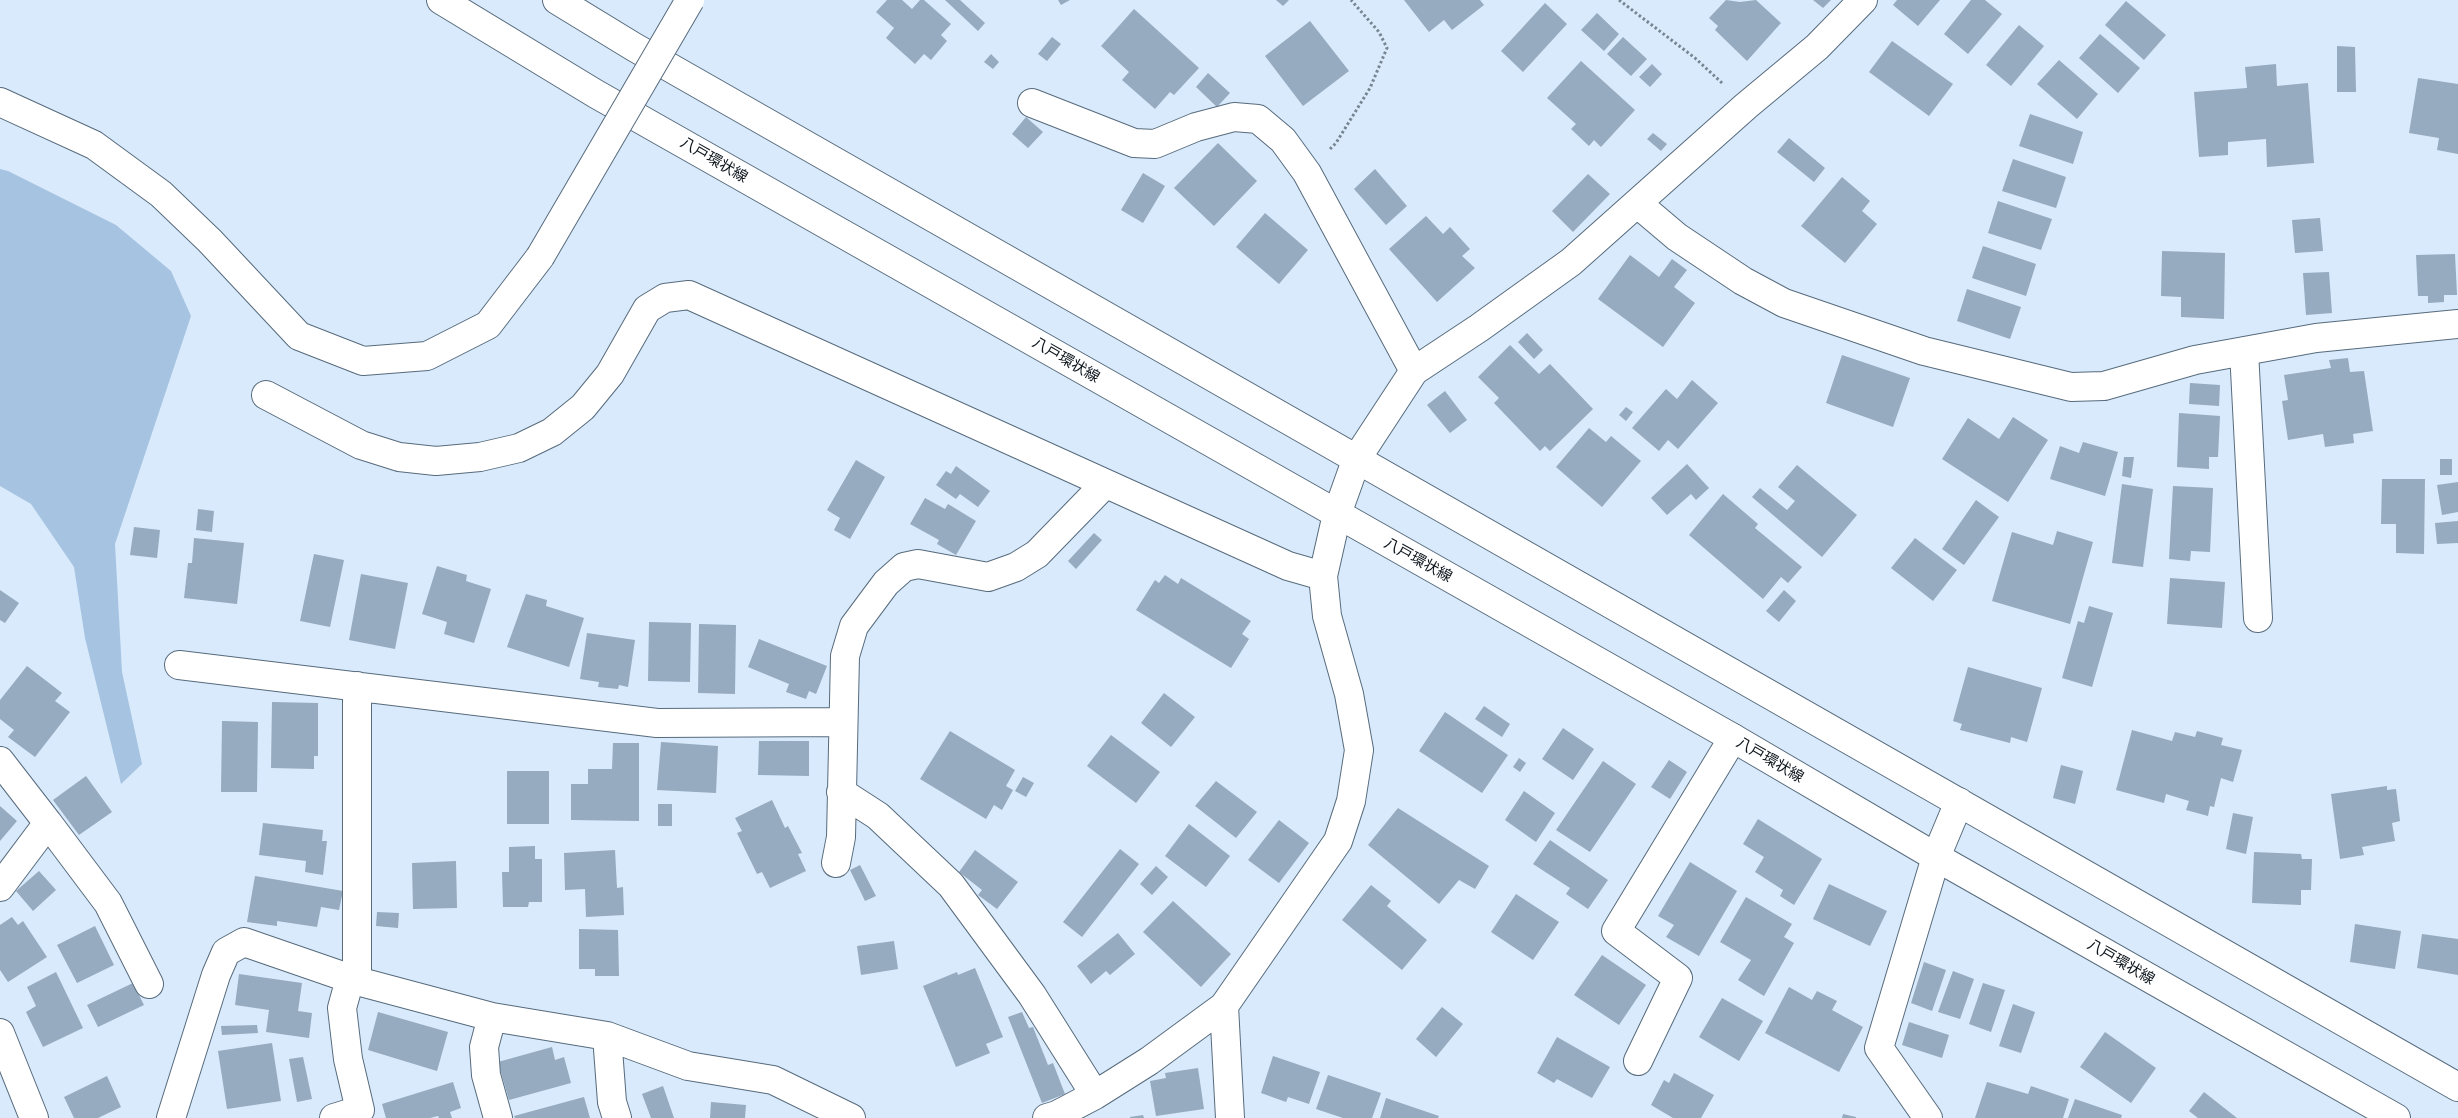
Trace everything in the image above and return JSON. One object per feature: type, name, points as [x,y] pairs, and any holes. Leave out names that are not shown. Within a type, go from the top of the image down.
[{"type":"street","name":"八戸環状線","points":[[441,0],[605,99],[1733,738],[1936,857],[2396,1118]]},
{"type":"street","points":[[557,0],[634,47],[2458,1087]]},
{"type":"street","points":[[0,102],[94,145],[161,194],[210,241],[299,336],[363,361],[427,356],[488,325],[540,257],[690,0]]},
{"type":"street","points":[[1047,1118],[1058,1115],[1095,1095],[1149,1061],[1224,1006],[1338,842],[1351,800],[1359,750],[1349,694],[1327,616],[1323,576],[1337,514],[1356,458],[1414,371],[1572,262],[1746,106],[1818,47],[1863,0]]},
{"type":"street","points":[[1032,103],[1134,144],[1155,144],[1196,127],[1234,117],[1258,119],[1283,140],[1307,173],[1414,371]]},
{"type":"street","points":[[1638,204],[1677,237],[1743,281],[1784,303],[1924,351],[2071,387],[2104,386],[2195,360],[2316,338],[2458,324]]},
{"type":"street","points":[[266,395],[361,445],[399,457],[436,461],[480,457],[519,448],[552,432],[583,407],[610,374],[647,309],[665,298],[689,295],[1288,566],[1323,576]]},
{"type":"street","points":[[2244,351],[2258,618]]},
{"type":"street","points":[[836,863],[840,836],[845,656],[854,626],[886,583],[904,567],[918,564],[988,577],[1016,567],[1037,554],[1105,484]]},
{"type":"street","points":[[179,665],[657,723],[843,722]]},
{"type":"street","points":[[334,1118],[360,1110],[348,1059],[342,1008],[354,980],[357,686]]},
{"type":"street","points":[[1638,1061],[1678,978],[1616,930],[1733,738]]},
{"type":"street","points":[[0,761],[108,903],[149,984]]},
{"type":"street","points":[[841,792],[878,816],[951,885],[1032,995],[1095,1095]]},
{"type":"street","points":[[1928,1118],[1880,1048],[1936,857],[1958,802]]},
{"type":"street","points":[[0,887],[48,823]]},
{"type":"street","points":[[171,1118],[216,976],[226,952],[244,942],[354,980],[492,1017],[607,1036],[688,1066],[773,1080],[851,1118]]},
{"type":"street","points":[[1224,1006],[1230,1118]]},
{"type":"street","points":[[492,1017],[484,1047],[486,1075],[498,1118]]},
{"type":"street","points":[[0,1033],[34,1118]]},
{"type":"street","points":[[607,1036],[612,1102],[617,1118]]},
{"type":"path","points":[[1307,173],[1336,143],[1370,88],[1387,48],[1379,32],[1351,0]]},
{"type":"path","points":[[1619,0],[1695,58],[1746,106]]},
{"type":"shaded area","points":[[0,169],[8,171],[116,225],[171,271],[191,316],[115,544],[122,672],[142,764],[121,784],[85,638],[74,567],[31,504],[0,486]]},
{"type":"building","points":[[887,0],[902,0],[912,9],[920,0],[924,0],[951,24],[941,35],[947,41],[931,60],[924,54],[915,64],[886,38],[894,28],[876,12]]},
{"type":"building","points":[[945,0],[960,0],[985,23],[978,31]]},
{"type":"building","points":[[1058,0],[1070,0],[1061,5]]},
{"type":"building","points":[[1276,0],[1289,0],[1283,6]]},
{"type":"building","points":[[1404,0],[1480,0],[1484,5],[1452,30],[1444,20],[1429,32]]},
{"type":"building","points":[[1726,0],[1740,2],[1756,0],[1781,23],[1747,61],[1715,30],[1718,26],[1709,18]]},
{"type":"building","points":[[1813,0],[1831,0],[1823,8]]},
{"type":"building","points":[[1897,0],[1940,0],[1918,26],[1893,5]]},
{"type":"building","points":[[1971,0],[1985,0],[2002,14],[1968,54],[1944,34]]},
{"type":"building","points":[[2126,1],[2166,35],[2144,60],[2105,25]]},
{"type":"building","points":[[1545,3],[1567,24],[1523,72],[1501,51]]},
{"type":"building","points":[[1134,9],[1199,68],[1174,95],[1170,92],[1155,109],[1122,80],[1129,72],[1101,46]]},
{"type":"building","points":[[1597,13],[1619,34],[1604,51],[1581,30]]},
{"type":"building","points":[[1310,21],[1349,71],[1303,106],[1265,56]]},
{"type":"building","points":[[2019,25],[2044,46],[2011,86],[1986,65]]},
{"type":"building","points":[[2100,34],[2140,68],[2118,93],[2079,58]]},
{"type":"building","points":[[1052,37],[1061,44],[1047,61],[1038,54]]},
{"type":"building","points":[[1623,37],[1647,59],[1631,76],[1607,54]]},
{"type":"building","points":[[1892,41],[1953,84],[1929,116],[1869,72]]},
{"type":"building","points":[[2337,46],[2355,47],[2356,92],[2337,92]]},
{"type":"building","points":[[991,54],[999,62],[993,69],[984,62]]},
{"type":"building","points":[[2059,60],[2098,94],[2077,119],[2037,84]]},
{"type":"building","points":[[1581,61],[1635,110],[1601,147],[1594,140],[1589,146],[1571,129],[1576,124],[1547,98]]},
{"type":"building","points":[[1652,64],[1662,74],[1650,87],[1639,77]]},
{"type":"building","points":[[2276,64],[2277,86],[2308,83],[2314,163],[2267,167],[2266,139],[2228,142],[2228,155],[2199,157],[2194,92],[2247,88],[2245,67]]},
{"type":"building","points":[[1208,73],[1230,93],[1217,107],[1196,87]]},
{"type":"building","points":[[2418,78],[2458,84],[2458,154],[2437,150],[2439,138],[2409,133]]},
{"type":"building","points":[[2030,114],[2083,132],[2073,164],[2019,146]]},
{"type":"building","points":[[1026,117],[1043,132],[1028,148],[1012,134]]},
{"type":"building","points":[[1653,133],[1667,144],[1661,151],[1647,139]]},
{"type":"building","points":[[1789,138],[1825,168],[1814,182],[1777,152]]},
{"type":"building","points":[[1218,143],[1257,181],[1214,226],[1174,188]]},
{"type":"building","points":[[2013,159],[2066,177],[2056,208],[2002,191]]},
{"type":"building","points":[[1375,169],[1407,206],[1386,225],[1354,189]]},
{"type":"building","points":[[1143,173],[1165,186],[1143,223],[1121,210]]},
{"type":"building","points":[[1588,174],[1610,194],[1573,232],[1552,211]]},
{"type":"building","points":[[1842,177],[1870,201],[1862,211],[1877,224],[1845,263],[1801,226]]},
{"type":"building","points":[[1998,201],[2052,219],[2041,250],[1988,233]]},
{"type":"building","points":[[1265,213],[1308,250],[1279,284],[1236,247]]},
{"type":"building","points":[[1426,216],[1443,234],[1450,227],[1470,249],[1462,256],[1475,268],[1437,302],[1389,249]]},
{"type":"building","points":[[2320,218],[2323,251],[2295,253],[2292,220]]},
{"type":"building","points":[[1983,246],[2036,264],[2026,296],[1972,278]]},
{"type":"building","points":[[2162,251],[2225,253],[2224,319],[2181,317],[2181,297],[2161,296]]},
{"type":"building","points":[[2455,254],[2457,295],[2444,295],[2444,302],[2428,303],[2428,296],[2418,296],[2416,255]]},
{"type":"building","points":[[1630,255],[1659,277],[1672,259],[1687,270],[1674,287],[1695,303],[1663,347],[1598,299]]},
{"type":"building","points":[[2329,272],[2332,313],[2306,315],[2303,273]]},
{"type":"building","points":[[1967,289],[2021,307],[2010,339],[1957,321]]},
{"type":"building","points":[[1527,333],[1543,350],[1534,359],[1518,342]]},
{"type":"building","points":[[1510,345],[1539,374],[1550,364],[1593,409],[1550,451],[1545,446],[1540,451],[1494,403],[1499,398],[1478,377]]},
{"type":"building","points":[[1842,355],[1910,378],[1893,427],[1826,403]]},
{"type":"building","points":[[2348,358],[2350,372],[2364,371],[2373,431],[2353,434],[2354,443],[2325,447],[2323,434],[2288,440],[2282,401],[2288,400],[2284,375],[2331,368],[2329,360]]},
{"type":"building","points":[[1692,380],[1718,403],[1678,449],[1668,440],[1659,451],[1632,428],[1666,389],[1677,399]]},
{"type":"building","points":[[2190,383],[2220,385],[2219,406],[2189,404]]},
{"type":"building","points":[[1445,391],[1467,420],[1450,433],[1427,405]]},
{"type":"building","points":[[1626,407],[1633,412],[1626,421],[1619,415]]},
{"type":"building","points":[[2179,413],[2220,416],[2218,457],[2209,457],[2209,469],[2177,467]]},
{"type":"building","points":[[2013,417],[2048,440],[2008,502],[1942,459],[1968,418],[1999,439]]},
{"type":"building","points":[[1589,428],[1606,442],[1611,436],[1641,461],[1602,507],[1556,467]]},
{"type":"building","points":[[2083,442],[2118,452],[2105,496],[2050,479],[2060,446],[2079,453]]},
{"type":"building","points":[[2124,457],[2134,457],[2131,478],[2122,476]]},
{"type":"building","points":[[2440,459],[2452,459],[2452,475],[2440,475]]},
{"type":"building","points":[[856,460],[885,477],[850,539],[834,530],[840,518],[827,510]]},
{"type":"building","points":[[1687,464],[1709,488],[1696,500],[1691,494],[1667,515],[1651,498]]},
{"type":"building","points":[[1797,465],[1857,515],[1822,557],[1752,497],[1760,488],[1787,510],[1795,501],[1778,487]]},
{"type":"building","points":[[956,466],[990,491],[978,507],[960,494],[956,499],[936,485],[946,471],[951,474]]},
{"type":"building","points":[[2382,479],[2425,479],[2424,554],[2396,553],[2396,524],[2381,524]]},
{"type":"building","points":[[2458,482],[2458,512],[2442,515],[2437,485]]},
{"type":"building","points":[[2122,484],[2153,489],[2143,567],[2112,563]]},
{"type":"building","points":[[2173,486],[2213,488],[2210,552],[2191,551],[2190,561],[2169,559]]},
{"type":"building","points":[[1723,494],[1758,524],[1755,528],[1802,567],[1788,583],[1781,577],[1763,599],[1689,535]]},
{"type":"building","points":[[925,498],[945,509],[948,504],[976,521],[956,555],[937,544],[939,540],[910,524]]},
{"type":"building","points":[[1976,500],[1999,517],[1964,565],[1942,549]]},
{"type":"building","points":[[198,509],[214,511],[212,532],[196,530]]},
{"type":"building","points":[[2458,521],[2458,543],[2437,544],[2435,523]]},
{"type":"building","points":[[134,527],[160,530],[157,558],[130,555]]},
{"type":"building","points":[[2057,531],[2093,542],[2070,624],[1992,601],[2012,532],[2053,545]]},
{"type":"building","points":[[1094,533],[1102,540],[1076,569],[1068,561]]},
{"type":"building","points":[[194,538],[244,543],[237,604],[184,598],[188,563],[192,563]]},
{"type":"building","points":[[1915,538],[1957,570],[1933,601],[1891,568]]},
{"type":"building","points":[[314,554],[344,560],[330,627],[300,621]]},
{"type":"building","points":[[437,566],[467,575],[466,581],[491,589],[474,643],[444,634],[447,622],[422,614]]},
{"type":"building","points":[[361,574],[408,583],[395,649],[349,640]]},
{"type":"building","points":[[1165,575],[1178,584],[1181,578],[1251,621],[1242,634],[1249,639],[1231,668],[1136,610],[1155,580],[1159,583]]},
{"type":"building","points":[[2170,578],[2225,582],[2222,628],[2167,624]]},
{"type":"building","points":[[0,590],[19,603],[5,623],[0,620]]},
{"type":"building","points":[[1784,590],[1796,601],[1779,622],[1766,611]]},
{"type":"building","points":[[526,594],[547,600],[546,606],[584,618],[569,667],[507,647]]},
{"type":"building","points":[[2089,606],[2113,613],[2092,687],[2062,678],[2078,621],[2084,623]]},
{"type":"building","points":[[649,622],[691,623],[690,682],[648,681]]},
{"type":"building","points":[[699,624],[736,625],[735,694],[698,693]]},
{"type":"building","points":[[587,633],[635,640],[628,687],[619,685],[618,689],[598,687],[599,682],[580,679]]},
{"type":"building","points":[[759,639],[827,666],[816,694],[809,691],[806,699],[786,692],[789,684],[748,667]]},
{"type":"building","points":[[27,666],[62,693],[55,701],[70,712],[35,757],[8,737],[14,730],[0,719],[0,700]]},
{"type":"building","points":[[1968,667],[2042,688],[2027,742],[2011,737],[2010,743],[1960,730],[1962,724],[1953,721]]},
{"type":"building","points":[[1164,693],[1195,717],[1171,747],[1141,723]]},
{"type":"building","points":[[272,702],[318,703],[318,756],[314,756],[314,769],[271,768]]},
{"type":"building","points":[[1484,706],[1510,724],[1502,737],[1475,719]]},
{"type":"building","points":[[1445,712],[1508,755],[1482,793],[1419,751]]},
{"type":"building","points":[[222,721],[258,722],[257,792],[221,792]]},
{"type":"building","points":[[1563,728],[1594,749],[1573,780],[1542,759]]},
{"type":"building","points":[[2132,730],[2172,741],[2175,732],[2195,737],[2197,731],[2223,738],[2221,745],[2242,750],[2233,782],[2221,778],[2214,807],[2210,806],[2208,816],[2186,810],[2189,801],[2166,794],[2164,803],[2116,790]]},
{"type":"building","points":[[950,731],[1015,770],[1006,786],[1013,790],[1002,810],[994,805],[986,819],[920,779]]},
{"type":"building","points":[[1111,735],[1160,772],[1136,803],[1087,766]]},
{"type":"building","points":[[759,741],[809,741],[809,776],[758,775]]},
{"type":"building","points":[[661,742],[718,746],[716,793],[657,790]]},
{"type":"building","points":[[613,743],[639,743],[639,821],[571,820],[571,784],[588,784],[588,769],[612,769]]},
{"type":"building","points":[[1519,758],[1526,763],[1520,772],[1513,767]]},
{"type":"building","points":[[1669,760],[1687,772],[1670,799],[1651,787]]},
{"type":"building","points":[[1603,761],[1636,784],[1590,852],[1556,830]]},
{"type":"building","points":[[2061,765],[2083,771],[2075,804],[2053,798]]},
{"type":"building","points":[[507,771],[549,771],[549,824],[507,824]]},
{"type":"building","points":[[86,776],[112,812],[79,835],[53,800]]},
{"type":"building","points":[[1023,777],[1034,783],[1026,797],[1015,791]]},
{"type":"building","points":[[1216,781],[1257,812],[1236,838],[1195,806]]},
{"type":"building","points":[[2387,786],[2387,790],[2396,789],[2400,821],[2392,823],[2395,841],[2362,847],[2364,855],[2340,859],[2331,794]]},
{"type":"building","points":[[1524,791],[1555,813],[1536,842],[1505,820]]},
{"type":"building","points":[[772,800],[785,828],[788,826],[802,853],[798,854],[806,871],[770,888],[762,872],[757,874],[737,833],[742,831],[735,818]]},
{"type":"building","points":[[658,804],[672,804],[672,826],[658,826]]},
{"type":"building","points":[[0,806],[17,821],[0,841]]},
{"type":"building","points":[[1398,808],[1489,866],[1475,889],[1459,880],[1439,904],[1368,845]]},
{"type":"building","points":[[2233,813],[2253,817],[2246,854],[2226,849]]},
{"type":"building","points":[[1758,819],[1822,859],[1794,905],[1780,896],[1783,890],[1755,872],[1764,857],[1743,844]]},
{"type":"building","points":[[1279,820],[1309,843],[1279,883],[1248,860]]},
{"type":"building","points":[[263,823],[323,830],[322,841],[327,841],[323,875],[305,872],[306,861],[259,855]]},
{"type":"building","points":[[1189,824],[1230,856],[1206,887],[1165,856]]},
{"type":"building","points":[[1550,840],[1608,880],[1588,909],[1566,894],[1570,888],[1533,864]]},
{"type":"building","points":[[535,846],[535,859],[542,859],[542,902],[529,902],[528,907],[503,907],[502,872],[509,872],[509,847]]},
{"type":"building","points":[[1120,849],[1139,864],[1082,937],[1063,922]]},
{"type":"building","points":[[615,850],[617,888],[623,887],[624,915],[586,917],[585,889],[565,890],[564,853]]},
{"type":"building","points":[[975,850],[1018,882],[997,909],[978,895],[982,890],[959,872]]},
{"type":"building","points":[[2254,852],[2301,854],[2302,859],[2312,859],[2311,890],[2301,890],[2301,905],[2252,903]]},
{"type":"building","points":[[456,861],[457,908],[413,909],[412,863]]},
{"type":"building","points":[[1690,862],[1737,891],[1699,956],[1666,937],[1674,925],[1658,916]]},
{"type":"building","points":[[860,865],[876,896],[865,901],[850,870]]},
{"type":"building","points":[[1156,866],[1168,877],[1152,895],[1140,884]]},
{"type":"building","points":[[39,871],[56,890],[33,911],[16,891]]},
{"type":"building","points":[[255,876],[343,891],[339,910],[321,907],[317,927],[277,921],[277,926],[247,922]]},
{"type":"building","points":[[1829,884],[1887,911],[1870,946],[1813,919]]},
{"type":"building","points":[[1371,885],[1391,901],[1387,906],[1427,940],[1402,970],[1342,920]]},
{"type":"building","points":[[1516,894],[1559,922],[1533,960],[1491,932]]},
{"type":"building","points":[[1746,897],[1792,924],[1784,937],[1794,943],[1764,996],[1738,980],[1751,960],[1720,942]]},
{"type":"building","points":[[1173,901],[1231,954],[1201,987],[1143,932]]},
{"type":"building","points":[[377,912],[399,913],[398,928],[376,926]]},
{"type":"building","points":[[12,917],[18,925],[23,921],[47,957],[8,982],[0,970],[0,925]]},
{"type":"building","points":[[2355,924],[2401,931],[2395,969],[2350,962]]},
{"type":"building","points":[[95,926],[114,965],[77,983],[57,945]]},
{"type":"building","points":[[579,929],[618,930],[619,976],[595,976],[595,969],[579,969]]},
{"type":"building","points":[[1118,933],[1135,954],[1110,975],[1106,971],[1091,984],[1077,966]]},
{"type":"building","points":[[2422,934],[2458,939],[2458,975],[2417,968]]},
{"type":"building","points":[[894,941],[898,969],[861,975],[857,946]]},
{"type":"building","points":[[1602,955],[1646,985],[1619,1025],[1574,995]]},
{"type":"building","points":[[1924,962],[1946,970],[1932,1011],[1911,1003]]},
{"type":"building","points":[[975,968],[1003,1037],[986,1044],[990,1053],[956,1067],[923,986],[957,972],[958,975]]},
{"type":"building","points":[[1953,971],[1974,979],[1960,1019],[1938,1012]]},
{"type":"building","points":[[56,972],[83,1028],[43,1047],[26,1012],[36,1006],[27,987]]},
{"type":"building","points":[[239,974],[302,983],[298,1011],[312,1013],[309,1038],[266,1032],[269,1010],[235,1005]]},
{"type":"building","points":[[133,983],[144,1005],[98,1027],[87,1005]]},
{"type":"building","points":[[1983,983],[2005,990],[1991,1032],[1969,1024]]},
{"type":"building","points":[[1789,987],[1812,1000],[1817,991],[1837,1001],[1832,1010],[1863,1027],[1839,1072],[1765,1033]]},
{"type":"building","points":[[1722,998],[1763,1021],[1739,1061],[1699,1037]]},
{"type":"building","points":[[2013,1004],[2035,1012],[2021,1053],[1999,1046]]},
{"type":"building","points":[[1442,1007],[1463,1024],[1436,1057],[1416,1039]]},
{"type":"building","points":[[378,1012],[448,1032],[437,1071],[368,1050]]},
{"type":"building","points":[[1022,1012],[1029,1028],[1033,1027],[1048,1065],[1053,1063],[1065,1094],[1042,1103],[1008,1017]]},
{"type":"building","points":[[1909,1022],[1949,1035],[1942,1058],[1902,1045]]},
{"type":"building","points":[[257,1025],[258,1033],[222,1035],[221,1026]]},
{"type":"building","points":[[2105,1032],[2156,1068],[2131,1103],[2080,1067]]},
{"type":"building","points":[[1557,1037],[1610,1067],[1592,1098],[1557,1079],[1554,1083],[1537,1073]]},
{"type":"building","points":[[272,1043],[281,1101],[227,1109],[218,1051]]},
{"type":"building","points":[[552,1047],[555,1060],[564,1057],[571,1083],[509,1100],[498,1062]]},
{"type":"building","points":[[1273,1056],[1320,1072],[1309,1104],[1288,1097],[1286,1102],[1261,1093]]},
{"type":"building","points":[[303,1057],[312,1099],[297,1102],[289,1059]]},
{"type":"building","points":[[1198,1068],[1204,1109],[1156,1116],[1150,1081],[1166,1078],[1165,1073]]},
{"type":"building","points":[[1674,1073],[1714,1095],[1701,1118],[1673,1118],[1651,1105],[1664,1080],[1669,1083]]},
{"type":"building","points":[[1328,1075],[1381,1093],[1372,1118],[1343,1118],[1316,1109]]},
{"type":"building","points":[[107,1076],[121,1107],[98,1118],[74,1118],[64,1097]]},
{"type":"building","points":[[453,1082],[461,1108],[450,1112],[452,1118],[439,1118],[438,1116],[430,1118],[386,1118],[382,1104]]},
{"type":"building","points":[[1987,1082],[2028,1094],[2031,1086],[2069,1099],[2063,1118],[1975,1118]]},
{"type":"building","points":[[663,1086],[674,1118],[651,1118],[642,1094]]},
{"type":"building","points":[[2204,1092],[2237,1118],[2198,1118],[2189,1111]]},
{"type":"building","points":[[584,1097],[590,1118],[515,1118],[514,1116]]},
{"type":"building","points":[[1386,1098],[1439,1116],[1438,1118],[1380,1118]]},
{"type":"building","points":[[2075,1099],[2122,1115],[2121,1118],[2068,1118]]},
{"type":"building","points":[[711,1102],[746,1105],[745,1118],[710,1118]]},
{"type":"building","points":[[1843,1114],[1856,1117],[1856,1118],[1842,1118]]},
{"type":"building","points":[[1143,1115],[1144,1118],[1130,1118],[1130,1117]]}]
